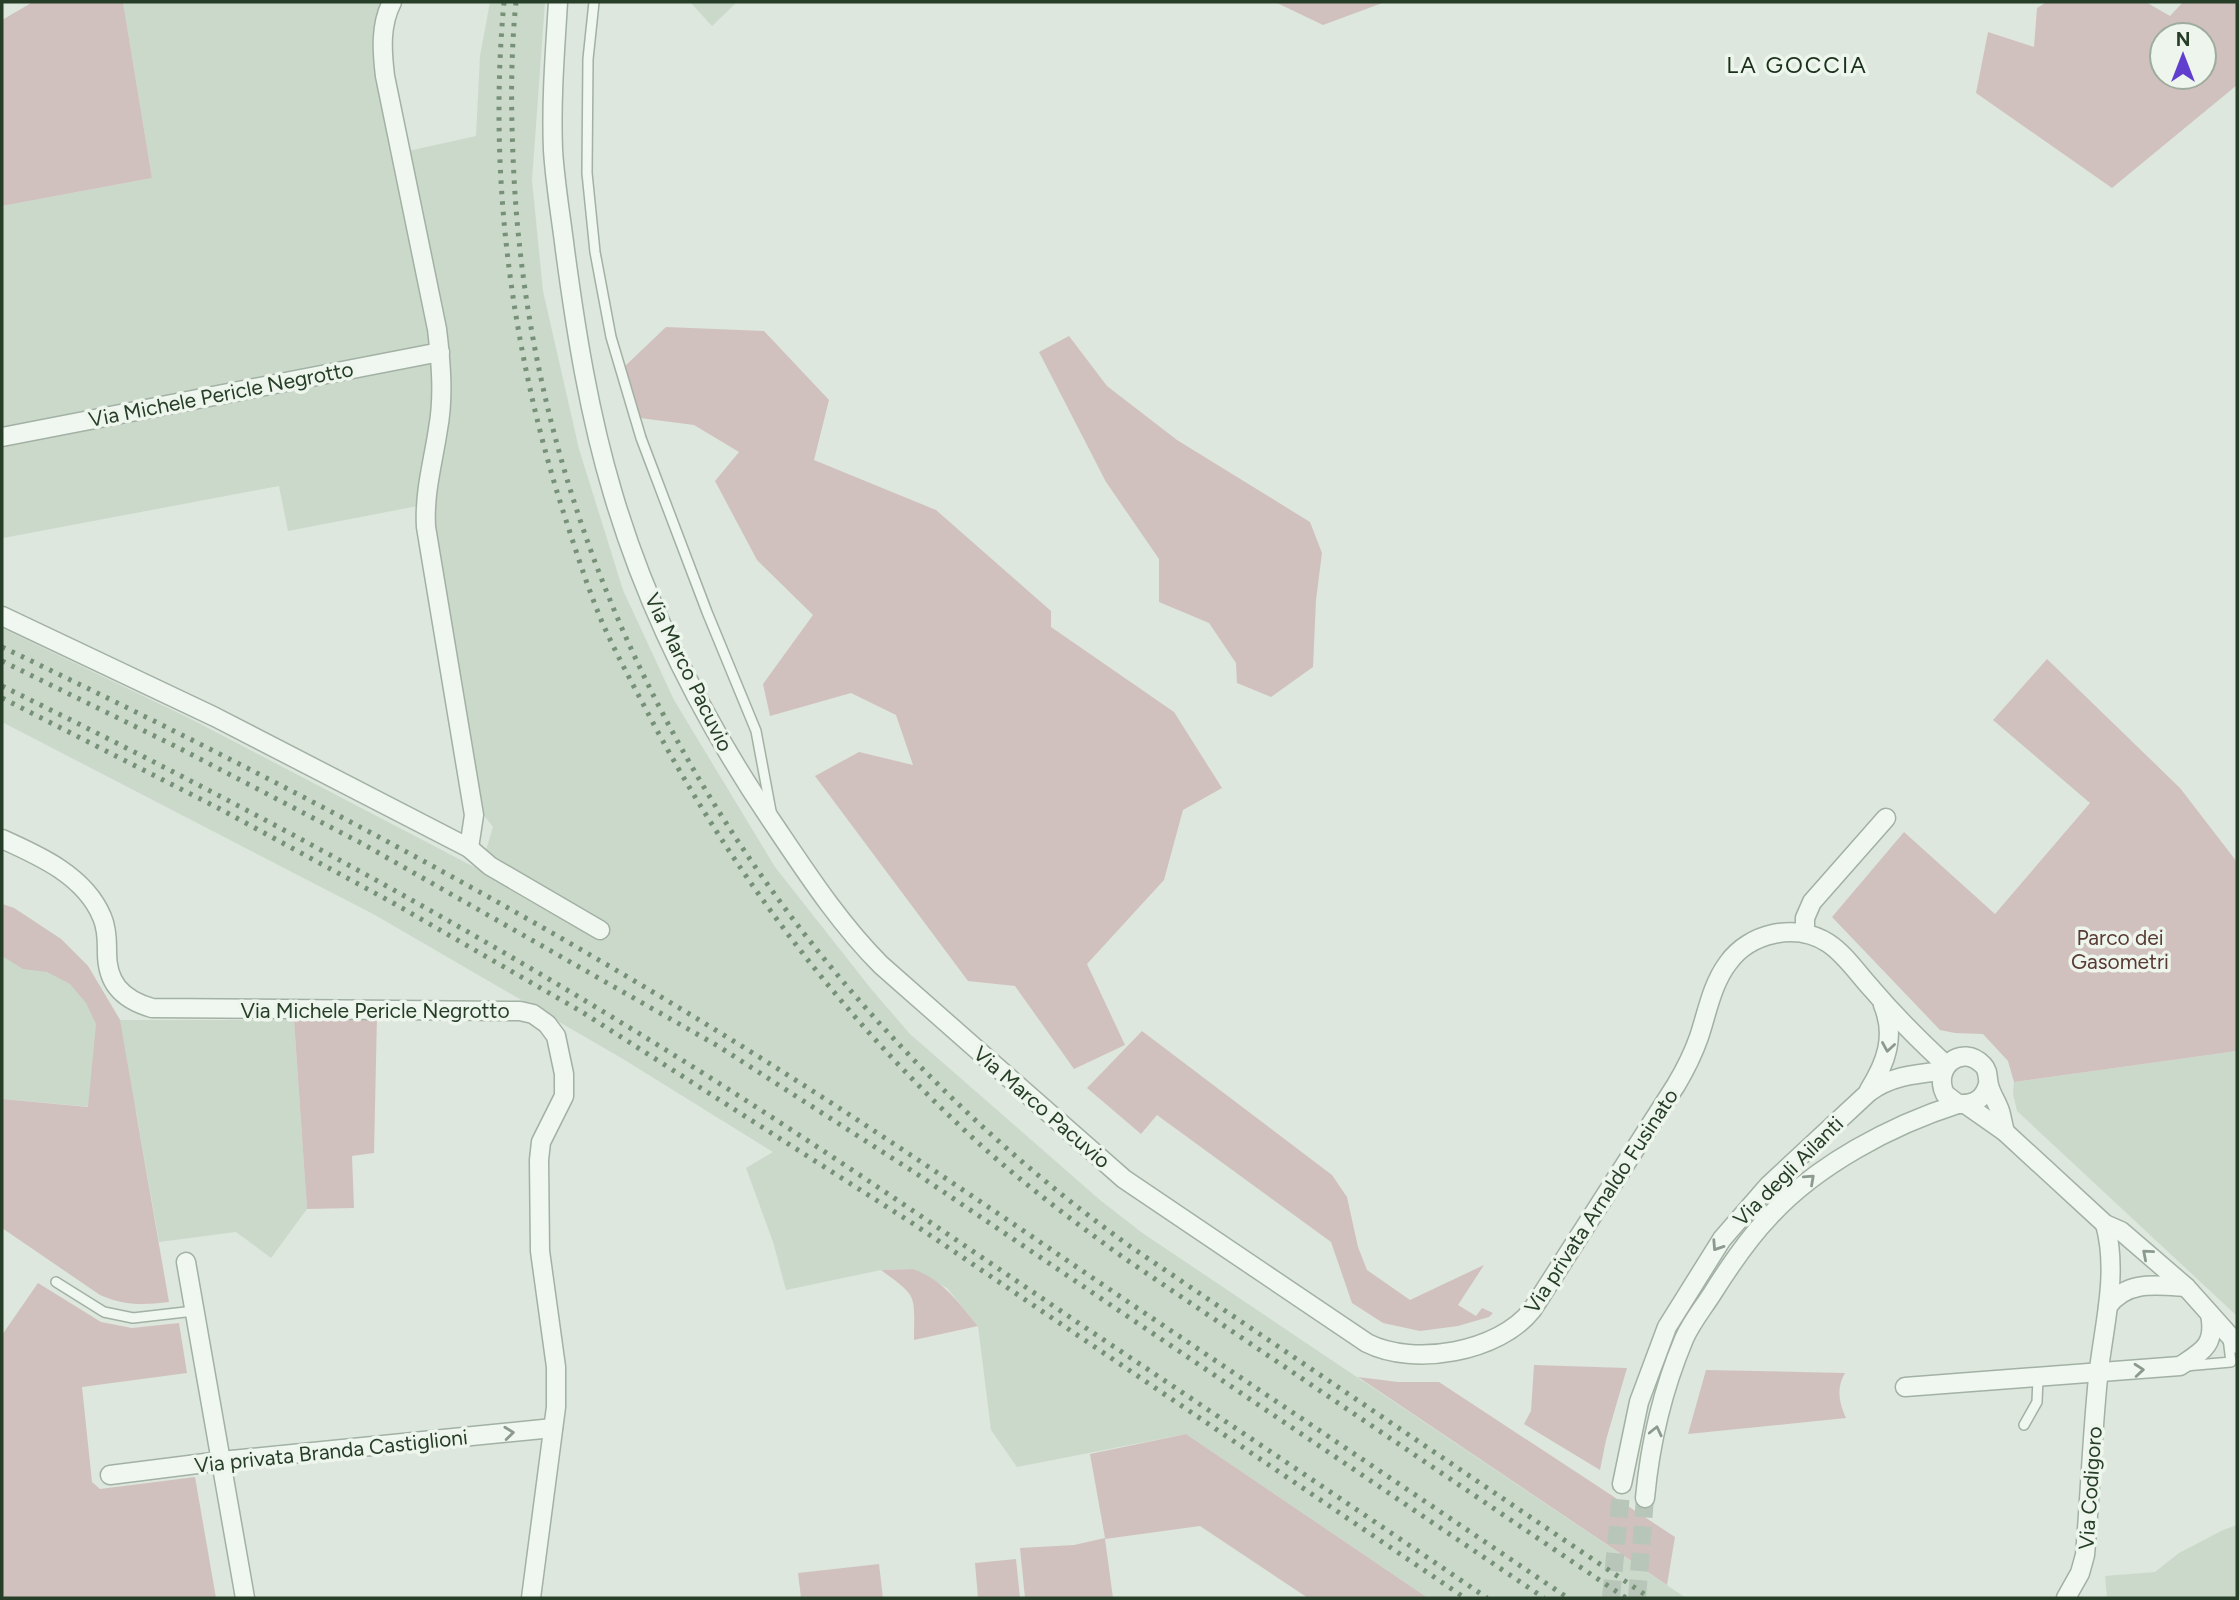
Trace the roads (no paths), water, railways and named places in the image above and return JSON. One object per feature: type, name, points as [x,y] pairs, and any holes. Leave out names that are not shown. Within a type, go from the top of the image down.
[{"type":"street","points":[[392,2],[385,19],[383,38],[385,76],[438,330],[440,411],[425,504],[426,527],[474,815],[469,848]]},
{"type":"street","name":"Via Marco Pacuvio","points":[[558,2],[553,150],[573,312],[584,377],[609,481],[640,570],[684,670],[718,736],[773,823],[832,908],[868,951],[1137,1188]]},
{"type":"street","name":"Via Michele Pericle Negrotto","points":[[2,437],[440,352]]},
{"type":"street","points":[[2,616],[215,718],[469,848],[490,866],[600,930]]},
{"type":"street","points":[[1886,818],[1812,902],[1805,918],[1805,933],[1831,945],[1944,1068]]},
{"type":"street","name":"Via Michele Pericle Negrotto","points":[[2,839],[38,855],[68,874],[89,895],[103,918],[112,980],[122,994],[138,1004],[152,1008],[520,1011],[533,1014],[547,1024],[556,1036],[564,1074],[564,1096],[541,1142],[538,1185],[540,1251],[556,1367],[553,1428],[531,1598]]},
{"type":"street","name":"Via privata Arnaldo Fusinato","points":[[1137,1188],[1356,1337],[1377,1348],[1415,1355],[1458,1350],[1492,1341],[1520,1325],[1532,1310],[1669,1097],[1693,1051],[1714,990],[1727,963],[1744,946],[1759,938],[1783,932],[1805,933]]},
{"type":"street","name":"Via degli Ailanti","points":[[1868,1093],[1883,1068],[1888,1052],[1889,1026],[1880,999]]},
{"type":"street","points":[[2005,1132],[2000,1111],[1988,1084],[1986,1069],[1972,1058],[1961,1057],[1944,1068],[1941,1083],[1945,1094],[2005,1132],[2105,1224],[2121,1231],[2186,1287],[2233,1340]]},
{"type":"street","name":"Via degli Ailanti","points":[[1622,1484],[1639,1402],[1667,1327],[1722,1238],[1769,1185],[1881,1083],[1944,1068]]},
{"type":"street","points":[[1962,1104],[1981,1098],[1988,1084]]},
{"type":"street","name":"Via degli Ailanti","points":[[1645,1498],[1648,1461],[1685,1338],[1731,1263],[1769,1216],[1819,1171],[1930,1112],[1962,1104]]},
{"type":"street","points":[[2098,1373],[2108,1306],[2112,1247],[2105,1224]]},
{"type":"street","points":[[186,1262],[246,1598]]},
{"type":"street","points":[[2108,1306],[2116,1296],[2144,1284],[2186,1287]]},
{"type":"street","points":[[1905,1387],[2180,1366],[2206,1349],[2213,1325],[2210,1314]]},
{"type":"street","name":"Via Codigoro","points":[[2066,1598],[2080,1573],[2085,1555],[2098,1373]]},
{"type":"street","name":"Via privata Branda Castiglioni","points":[[110,1475],[222,1461],[553,1428]]},
{"type":"lane","points":[[594,2],[588,60],[587,173],[595,252],[611,337],[641,438],[716,636],[756,731],[773,823]]},
{"type":"lane","points":[[56,1282],[104,1312],[133,1318],[194,1311]]},
{"type":"lane","points":[[2180,1366],[2231,1362],[2233,1340]]},
{"type":"lane","points":[[2024,1425],[2037,1402],[2038,1378]]},
{"type":"tunnel","points":[[1611,1598],[1622,1484]]},
{"type":"tunnel","points":[[1637,1598],[1645,1498]]},
{"type":"railway","points":[[504,2],[499,131],[502,195],[517,323],[545,449],[581,567],[608,635],[683,777],[751,884],[828,985],[869,1033],[958,1124],[1018,1177],[1124,1258],[1626,1598]]},
{"type":"railway","points":[[516,2],[512,90],[514,177],[533,337],[571,492],[627,640],[700,781],[788,913],[891,1035],[1005,1147],[1131,1247],[1650,1598]]},
{"type":"railway","points":[[2,647],[182,735],[360,827],[536,924],[709,1026],[910,1155],[1568,1598]]},
{"type":"railway","points":[[2,661],[179,748],[363,844],[718,1046],[920,1176],[1544,1598]]},
{"type":"railway","points":[[2,686],[330,855],[490,945],[648,1039],[866,1179],[1487,1598]]},
{"type":"railway","points":[[2,698],[220,809],[395,904],[582,1012],[912,1223],[1465,1598]]},
{"type":"district","name":"LA GOCCIA","points":[[1797,65]]},
{"type":"park label","name":"Parco dei Gasometri","points":[[2120,949]]}]
